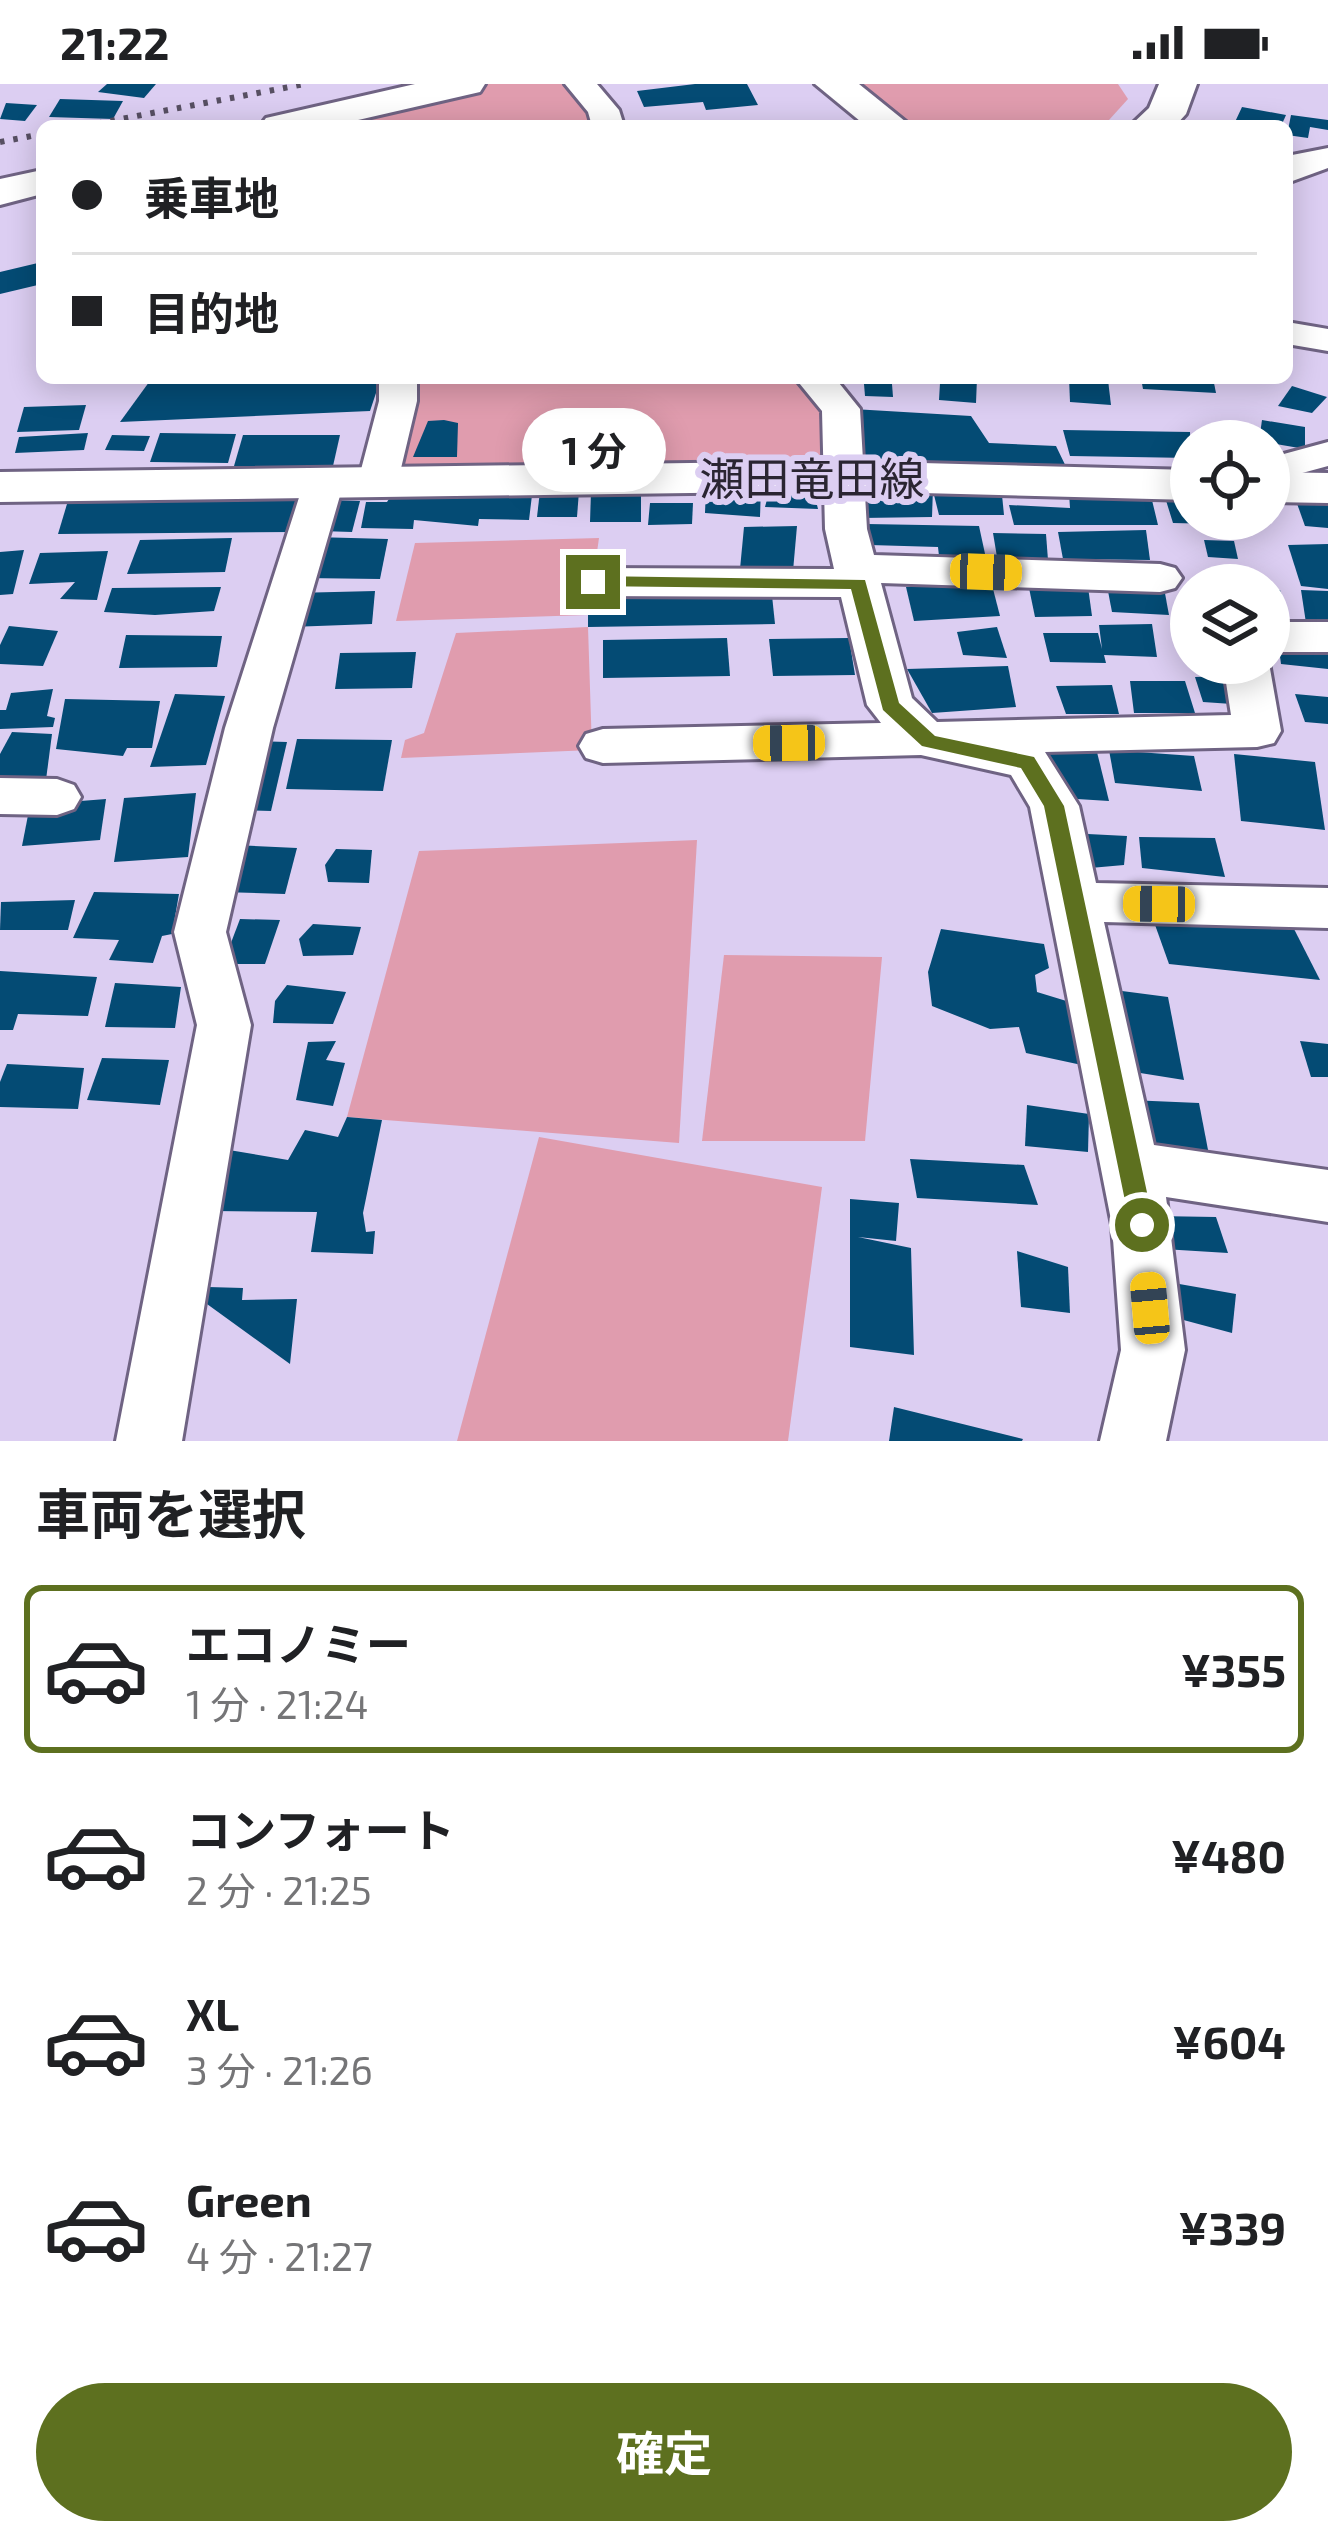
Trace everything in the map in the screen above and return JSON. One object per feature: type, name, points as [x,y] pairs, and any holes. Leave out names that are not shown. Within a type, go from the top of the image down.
[{"type":"main road","points":[[307,120],[466,84]]},
{"type":"main road","points":[[834,84],[883,120]]},
{"type":"main road","points":[[0,192],[36,183]]},
{"type":"main road","name":"瀬田竜田線","points":[[0,487],[845,476],[1170,484]]},
{"type":"main road","points":[[1290,487],[1328,488]]},
{"type":"street","points":[[580,84],[606,120]]},
{"type":"street","points":[[1293,167],[1328,158]]},
{"type":"street","points":[[1293,334],[1328,340]]},
{"type":"street","points":[[378,481],[398,384]]},
{"type":"street","points":[[819,384],[841,409],[846,529],[890,705],[929,741],[1028,762],[1054,806],[1142,1225],[1153,1350],[1133,1441]]},
{"type":"street","points":[[1290,464],[1328,454]]},
{"type":"street","points":[[149,1441],[224,1025],[200,932],[249,728],[324,482]]},
{"type":"street","points":[[593,582],[857,576],[1160,578]]},
{"type":"street","points":[[1290,637],[1328,637]]},
{"type":"street","points":[[603,746],[1257,731],[1249,684]]},
{"type":"street","points":[[0,796],[57,797]]},
{"type":"street","points":[[1074,902],[1328,908]]},
{"type":"street","points":[[1129,1166],[1328,1196]]},
{"type":"shaded area","points":[[488,84],[580,84],[604,120],[318,120]]},
{"type":"shaded area","points":[[842,84],[1118,84],[1128,99],[1109,120],[896,120]]},
{"type":"shaded area","points":[[397,384],[816,384],[845,476],[378,481]]},
{"type":"shaded area","points":[[599,538],[588,615],[396,621],[415,543]]},
{"type":"shaded area","points":[[588,627],[592,750],[401,758],[405,740],[424,733],[456,633]]},
{"type":"shaded area","points":[[697,840],[679,1143],[347,1117],[419,851]]},
{"type":"shaded area","points":[[724,955],[882,957],[865,1141],[702,1141]]},
{"type":"shaded area","points":[[539,1137],[822,1187],[788,1441],[457,1441]]},
{"type":"building","points":[[107,84],[156,84],[144,98],[98,92]]},
{"type":"building","points":[[747,84],[758,105],[706,110],[703,102],[644,107],[637,91]]},
{"type":"building","points":[[60,99],[123,101],[113,119],[49,117]]},
{"type":"building","points":[[6,103],[37,105],[25,121],[0,119]]},
{"type":"building","points":[[1242,107],[1286,115],[1284,120],[1236,120]]},
{"type":"building","points":[[1291,115],[1328,120],[1328,130],[1310,127],[1308,138],[1293,136]]},
{"type":"building","points":[[36,263],[36,285],[0,294],[0,272]]},
{"type":"building","points":[[148,384],[379,384],[370,411],[120,422]]},
{"type":"building","points":[[864,384],[892,384],[893,397],[865,396]]},
{"type":"building","points":[[940,384],[977,384],[976,403],[939,400]]},
{"type":"building","points":[[1069,384],[1108,384],[1111,405],[1070,402]]},
{"type":"building","points":[[1142,384],[1214,384],[1216,393],[1143,389]]},
{"type":"building","points":[[1292,386],[1327,397],[1312,413],[1278,406]]},
{"type":"building","points":[[86,405],[79,430],[17,432],[24,407]]},
{"type":"building","points":[[853,409],[971,416],[989,443],[1056,446],[1070,475],[853,468]]},
{"type":"building","points":[[428,421],[458,423],[457,457],[413,457]]},
{"type":"building","points":[[1290,425],[1305,427],[1305,449],[1290,446]]},
{"type":"building","points":[[1063,430],[1170,432],[1170,458],[1070,456]]},
{"type":"building","points":[[88,433],[84,450],[15,453],[19,437]]},
{"type":"building","points":[[160,433],[236,434],[228,463],[150,462]]},
{"type":"building","points":[[112,435],[150,436],[144,451],[105,450]]},
{"type":"building","points":[[243,435],[340,435],[333,466],[234,466]]},
{"type":"building","points":[[398,485],[483,496],[484,486],[533,487],[529,520],[479,519],[478,526],[414,520],[413,529],[361,528],[366,502],[387,502]]},
{"type":"building","points":[[761,486],[760,517],[705,513],[706,487]]},
{"type":"building","points":[[770,488],[813,489],[818,509],[765,507]]},
{"type":"building","points":[[933,488],[932,517],[861,518],[859,490]]},
{"type":"building","points":[[303,489],[292,532],[58,534],[70,494]]},
{"type":"building","points":[[540,491],[579,491],[577,517],[537,517]]},
{"type":"building","points":[[591,492],[641,492],[641,522],[590,522]]},
{"type":"building","points":[[1069,493],[1151,496],[1158,525],[1014,525],[1009,505],[1070,508]]},
{"type":"building","points":[[934,495],[1002,495],[1004,515],[939,515]]},
{"type":"building","points":[[1328,497],[1328,528],[1305,526],[1295,498]]},
{"type":"building","points":[[328,500],[360,501],[352,532],[320,531]]},
{"type":"building","points":[[650,503],[693,503],[692,524],[648,525]]},
{"type":"building","points":[[867,524],[979,526],[987,563],[940,565],[938,547],[870,545]]},
{"type":"building","points":[[797,526],[793,571],[740,569],[744,527]]},
{"type":"building","points":[[1146,530],[1150,560],[1063,559],[1058,532]]},
{"type":"building","points":[[993,533],[1046,534],[1048,560],[997,557]]},
{"type":"building","points":[[314,537],[388,539],[380,579],[304,578]]},
{"type":"building","points":[[232,538],[225,572],[127,574],[140,540]]},
{"type":"building","points":[[1204,540],[1234,541],[1238,559],[1208,557]]},
{"type":"building","points":[[1328,544],[1328,589],[1301,586],[1288,545]]},
{"type":"building","points":[[24,550],[13,594],[0,595],[0,552]]},
{"type":"building","points":[[108,551],[97,600],[60,599],[75,582],[29,584],[40,553]]},
{"type":"building","points":[[992,585],[1000,616],[914,621],[906,587]]},
{"type":"building","points":[[771,586],[775,624],[588,627],[588,589]]},
{"type":"building","points":[[1107,586],[1164,588],[1169,615],[1112,612]]},
{"type":"building","points":[[221,587],[214,611],[104,612],[112,588]]},
{"type":"building","points":[[1088,587],[1092,616],[1035,617],[1029,588]]},
{"type":"building","points":[[1301,590],[1328,591],[1328,624],[1306,623]]},
{"type":"building","points":[[375,591],[372,624],[290,627],[294,593]]},
{"type":"building","points":[[1152,624],[1157,657],[1104,655],[1106,663],[1050,662],[1043,633],[1098,633],[1102,649],[1099,625]]},
{"type":"building","points":[[9,626],[58,631],[43,666],[0,664],[0,645]]},
{"type":"building","points":[[997,627],[1007,658],[963,655],[957,632]]},
{"type":"building","points":[[126,635],[222,636],[217,667],[119,668]]},
{"type":"building","points":[[727,638],[730,676],[603,678],[603,640]]},
{"type":"building","points":[[849,638],[855,675],[773,676],[769,639]]},
{"type":"building","points":[[1290,641],[1328,641],[1328,669],[1290,665]]},
{"type":"building","points":[[416,652],[412,688],[335,689],[340,653]]},
{"type":"building","points":[[1008,666],[1016,707],[932,713],[907,669]]},
{"type":"building","points":[[1130,681],[1186,684],[1195,713],[1134,713]]},
{"type":"building","points":[[1197,684],[1230,684],[1232,704],[1203,702]]},
{"type":"building","points":[[1112,685],[1119,714],[1066,714],[1056,686]]},
{"type":"building","points":[[53,689],[47,716],[55,718],[53,727],[0,729],[0,710],[6,710],[11,693]]},
{"type":"building","points":[[175,694],[225,696],[206,765],[150,767]]},
{"type":"building","points":[[1295,694],[1328,697],[1328,724],[1305,722]]},
{"type":"building","points":[[65,699],[160,701],[152,748],[127,748],[123,756],[56,749]]},
{"type":"building","points":[[12,732],[52,734],[44,795],[0,794],[0,754]]},
{"type":"building","points":[[297,739],[392,740],[383,791],[286,789]]},
{"type":"building","points":[[254,741],[287,742],[271,811],[236,810]]},
{"type":"building","points":[[1043,748],[1096,748],[1109,801],[1061,798]]},
{"type":"building","points":[[1109,750],[1194,756],[1202,791],[1115,783]]},
{"type":"building","points":[[1234,754],[1315,762],[1325,830],[1241,821]]},
{"type":"building","points":[[196,793],[188,857],[114,862],[124,798]]},
{"type":"building","points":[[106,799],[100,840],[22,846],[30,805]]},
{"type":"building","points":[[1068,833],[1127,836],[1124,865],[1079,869]]},
{"type":"building","points":[[1139,837],[1215,838],[1225,877],[1142,868]]},
{"type":"building","points":[[235,845],[297,848],[285,894],[222,892]]},
{"type":"building","points":[[336,849],[372,850],[369,883],[328,882],[325,865]]},
{"type":"building","points":[[94,892],[179,894],[172,934],[162,936],[153,963],[109,960],[119,940],[73,938]]},
{"type":"building","points":[[75,900],[68,930],[0,930],[1,902]]},
{"type":"building","points":[[240,919],[280,920],[265,964],[223,964]]},
{"type":"building","points":[[1154,922],[1293,927],[1320,980],[1169,964]]},
{"type":"building","points":[[313,924],[361,927],[353,955],[303,956],[299,939]]},
{"type":"building","points":[[941,929],[1044,944],[1049,968],[1035,975],[1037,992],[1086,1007],[1091,1067],[1026,1053],[1019,1027],[990,1029],[932,1006],[928,972]]},
{"type":"building","points":[[0,971],[97,977],[88,1016],[18,1014],[13,1030],[0,1030]]},
{"type":"building","points":[[115,983],[181,987],[175,1028],[105,1027]]},
{"type":"building","points":[[287,985],[346,992],[333,1024],[273,1023],[275,1001]]},
{"type":"building","points":[[1122,991],[1168,997],[1184,1080],[1134,1072]]},
{"type":"building","points":[[336,1041],[326,1060],[345,1063],[333,1106],[296,1100],[308,1042]]},
{"type":"building","points":[[1300,1041],[1328,1044],[1328,1077],[1311,1077]]},
{"type":"building","points":[[102,1058],[169,1060],[160,1105],[87,1100]]},
{"type":"building","points":[[7,1064],[84,1068],[78,1109],[0,1107],[0,1082]]},
{"type":"building","points":[[1129,1100],[1199,1103],[1209,1155],[1134,1153]]},
{"type":"building","points":[[1027,1105],[1089,1114],[1088,1152],[1025,1146]]},
{"type":"building","points":[[347,1117],[382,1120],[363,1213],[366,1232],[375,1231],[373,1254],[311,1252],[317,1212],[214,1211],[217,1148],[288,1160],[305,1130],[338,1137]]},
{"type":"building","points":[[910,1159],[1024,1165],[1038,1205],[917,1198]]},
{"type":"building","points":[[850,1199],[899,1203],[896,1241],[858,1237],[911,1248],[914,1355],[850,1347]]},
{"type":"building","points":[[1155,1216],[1216,1217],[1228,1253],[1163,1249]]},
{"type":"building","points":[[1017,1251],[1068,1267],[1070,1313],[1021,1307]]},
{"type":"building","points":[[210,1275],[208,1287],[243,1288],[242,1300],[297,1299],[290,1364],[178,1283],[183,1276]]},
{"type":"building","points":[[1168,1282],[1236,1294],[1232,1333],[1176,1318]]},
{"type":"building","points":[[894,1407],[1023,1439],[889,1441]]},
{"type":"railway","points":[[116,120],[305,84]]},
{"type":"railway","points":[[0,142],[36,135]]},
{"type":"route","points":[[593,582],[859,584],[890,705],[929,741],[1028,762],[1054,806],[1142,1225]]}]
